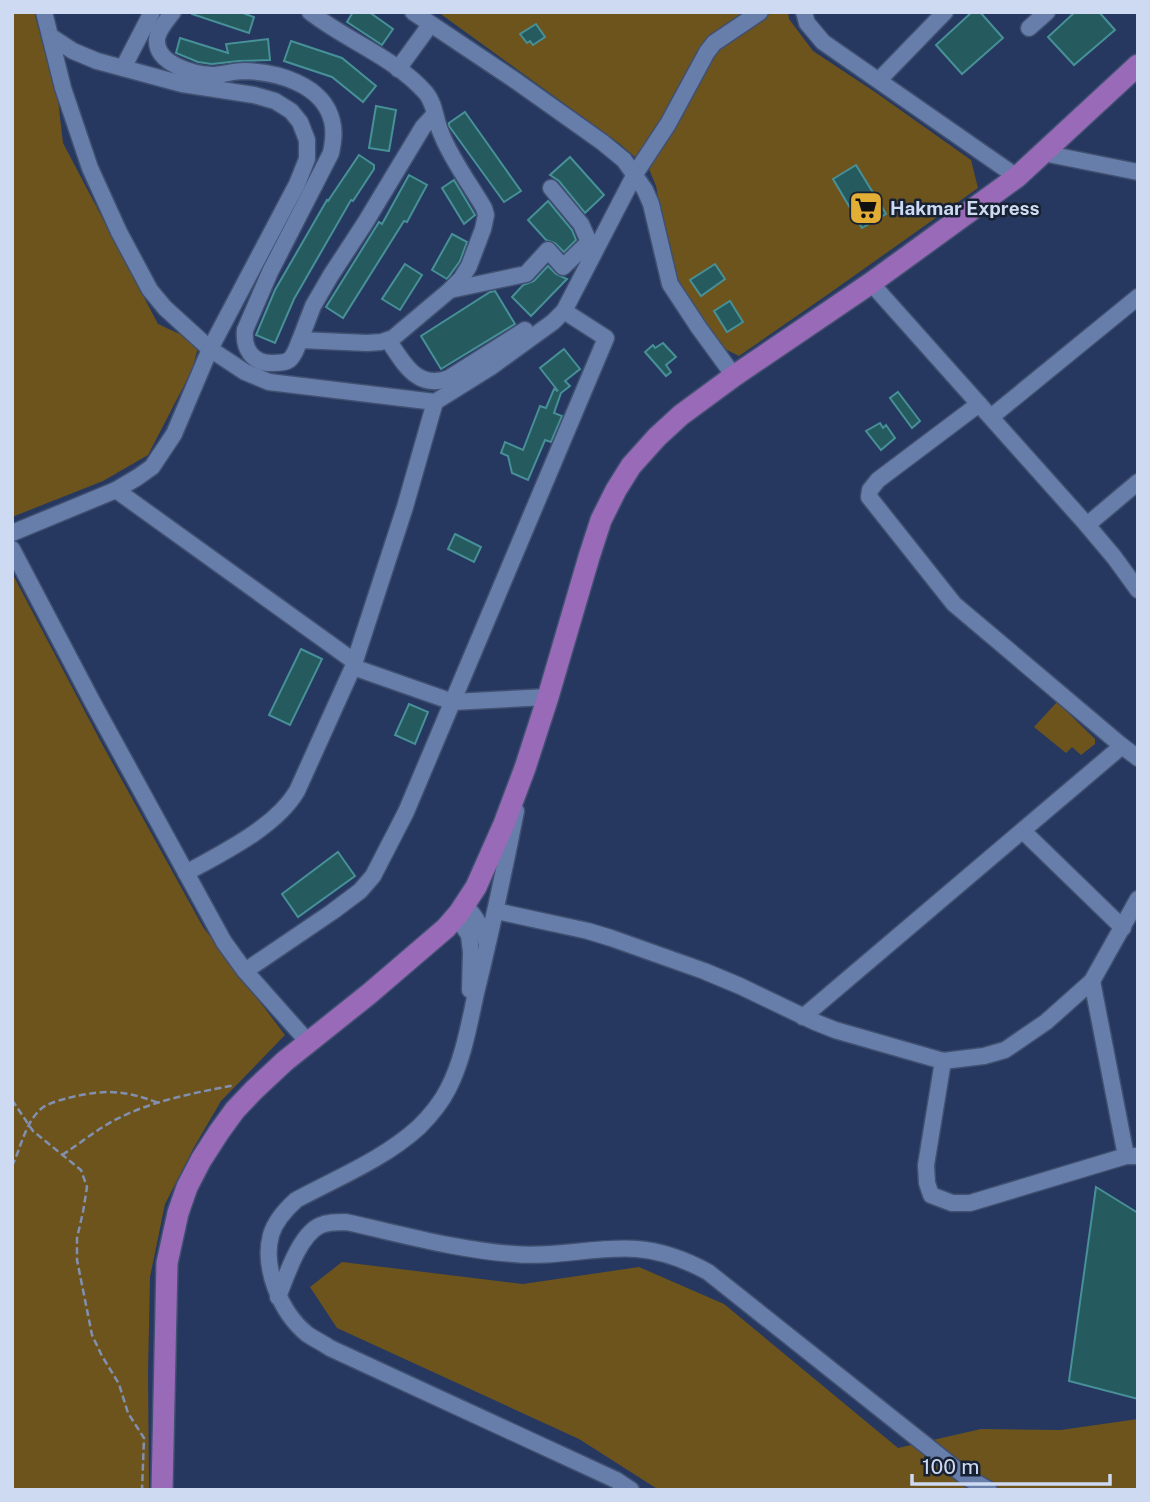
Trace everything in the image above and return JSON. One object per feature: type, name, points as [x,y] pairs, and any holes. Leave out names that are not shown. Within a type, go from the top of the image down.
[{"type":"main road","points":[[162,1490],[167,1263],[187,1187],[201,1160],[235,1111],[308,1042],[446,928],[476,887],[525,768],[601,520],[631,466],[681,415],[871,283],[1017,177],[1138,65]]},
{"type":"street","points":[[44,12],[70,111],[90,168],[135,264],[150,290],[165,308],[210,349],[244,372],[269,382],[435,402],[491,367],[564,311],[635,174],[668,124],[708,52],[714,43],[760,12]]},
{"type":"street","points":[[123,68],[152,12]]},
{"type":"street","points":[[173,12],[162,27],[157,40],[165,60],[176,66],[212,75],[242,71],[289,79],[318,97],[329,111],[333,122],[331,153],[270,272],[244,330],[243,340],[255,360],[266,364],[279,363],[289,360],[295,352],[313,306],[331,275],[423,127],[435,114]]},
{"type":"street","points":[[300,340],[367,343],[393,338],[461,279],[469,266],[486,215],[441,133],[427,94],[377,54],[328,26],[310,12]]},
{"type":"street","points":[[413,12],[516,81],[624,160],[645,190],[651,205],[670,284],[734,376]]},
{"type":"street","points":[[804,12],[807,23],[823,42],[1017,177]]},
{"type":"street","points":[[879,80],[945,12]]},
{"type":"street","points":[[1029,28],[1047,12]]},
{"type":"street","points":[[398,69],[430,25]]},
{"type":"street","points":[[12,533],[116,489],[152,467],[174,434],[210,349],[297,184],[307,159],[307,139],[300,122],[275,101],[254,95],[182,84],[97,61],[73,51],[50,36]]},
{"type":"street","points":[[1043,153],[1138,172]]},
{"type":"street","points":[[450,290],[526,274],[548,250],[563,267],[589,242],[581,224],[551,188]]},
{"type":"street","points":[[871,283],[1087,525],[1138,590]]},
{"type":"street","points":[[990,417],[1138,297]]},
{"type":"street","points":[[245,971],[360,891],[373,876],[407,812],[606,338],[564,311]]},
{"type":"street","points":[[388,340],[408,370],[418,377],[442,381],[524,330]]},
{"type":"street","points":[[186,873],[278,816],[290,804],[298,790],[354,664],[405,507],[435,402]]},
{"type":"street","points":[[979,404],[878,480],[870,490],[869,497],[954,604],[1138,758]]},
{"type":"street","points":[[1087,525],[1138,482]]},
{"type":"street","points":[[116,489],[354,664],[453,702],[548,697]]},
{"type":"street","points":[[12,549],[224,942],[245,971],[308,1042]]},
{"type":"street","points":[[803,1017],[1122,746]]},
{"type":"street","points":[[525,768],[488,947],[457,1069],[447,1092],[435,1110],[399,1144],[296,1200],[278,1221],[272,1234],[270,1262],[278,1297],[288,1314],[306,1333],[330,1348],[616,1480],[631,1490]]},
{"type":"street","points":[[1023,831],[1123,928]]},
{"type":"street","points":[[496,911],[611,938],[704,971],[835,1030],[943,1061],[984,1056],[1005,1050],[1046,1022],[1093,981],[1138,899]]},
{"type":"street","points":[[460,910],[477,918],[488,947]]},
{"type":"street","points":[[460,910],[469,935],[471,952],[469,1023]]},
{"type":"street","points":[[943,1061],[926,1166],[931,1195],[952,1203],[970,1203],[1132,1156],[1093,981]]},
{"type":"street","points":[[278,1297],[304,1239],[316,1227],[330,1222],[345,1222],[484,1251],[518,1255],[638,1249],[685,1260],[708,1272],[966,1477],[989,1490]]},
{"type":"path","points":[[62,1155],[113,1121],[159,1103],[266,1079]]},
{"type":"path","points":[[12,1166],[29,1126],[43,1108],[61,1100],[87,1093],[114,1091],[136,1094],[159,1103]]},
{"type":"path","points":[[12,1100],[33,1131],[81,1170],[87,1187],[77,1238],[76,1260],[92,1335],[119,1384],[128,1413],[144,1438],[142,1490]]},
{"type":"shaded area","points":[[12,12],[34,12],[58,100],[63,143],[158,324],[186,337],[198,348],[192,370],[148,455],[103,481],[12,517]]},
{"type":"shaded area","points":[[438,12],[788,12],[789,19],[813,51],[971,160],[978,188],[739,356],[725,349],[698,317],[676,277],[656,186],[649,169],[620,144]]},
{"type":"shaded area","points":[[12,573],[203,927],[285,1035],[221,1101],[165,1204],[150,1277],[149,1490],[12,1490]]},
{"type":"shaded area","points":[[1057,702],[1095,739],[1095,744],[1081,755],[1072,747],[1066,753],[1034,727]]},
{"type":"shaded area","points":[[342,1262],[523,1284],[639,1267],[724,1304],[898,1448],[981,1429],[1061,1430],[1138,1419],[1138,1490],[659,1490],[579,1439],[337,1328],[310,1287]]},
{"type":"building","points":[[192,12],[240,12],[254,17],[249,33]]},
{"type":"building","points":[[353,12],[369,12],[393,29],[382,45],[347,22]]},
{"type":"building","points":[[972,12],[980,12],[1003,38],[962,74],[936,45]]},
{"type":"building","points":[[1075,12],[1099,12],[1115,30],[1074,65],[1048,37]]},
{"type":"building","points":[[536,24],[545,37],[533,45],[530,41],[527,43],[520,34]]},
{"type":"building","points":[[180,38],[228,53],[226,44],[268,39],[270,60],[212,64],[198,62],[176,53]]},
{"type":"building","points":[[291,41],[342,58],[376,86],[363,102],[332,77],[284,61]]},
{"type":"building","points":[[376,106],[396,110],[389,151],[369,148]]},
{"type":"building","points":[[465,112],[521,191],[504,202],[449,126],[449,123]]},
{"type":"building","points":[[359,155],[374,165],[374,169],[353,201],[351,200],[294,299],[275,343],[256,335],[275,290],[327,200]]},
{"type":"building","points":[[570,157],[604,195],[585,213],[559,181],[550,175]]},
{"type":"building","points":[[856,165],[886,214],[862,228],[833,179]]},
{"type":"building","points":[[409,175],[427,185],[407,222],[404,221],[343,318],[326,307],[379,222],[382,224]]},
{"type":"building","points":[[454,180],[475,215],[464,224],[442,188]]},
{"type":"building","points":[[548,201],[572,230],[576,240],[564,252],[555,243],[546,240],[528,220]]},
{"type":"building","points":[[452,234],[467,242],[460,261],[447,279],[432,270]]},
{"type":"building","points":[[405,264],[422,275],[400,310],[382,299]]},
{"type":"building","points":[[715,264],[725,279],[701,296],[690,280]]},
{"type":"building","points":[[548,266],[567,279],[531,316],[512,297],[523,285],[534,281]]},
{"type":"building","points":[[495,291],[515,324],[441,369],[421,336]]},
{"type":"building","points":[[730,301],[743,322],[727,332],[714,311]]},
{"type":"building","points":[[663,343],[676,357],[666,365],[671,372],[666,376],[645,352],[653,345],[655,348]]},
{"type":"building","points":[[564,349],[580,369],[565,381],[570,386],[561,393],[554,413],[562,416],[551,442],[545,440],[528,480],[512,473],[508,456],[501,453],[505,442],[523,450],[540,406],[546,408],[554,389],[558,391],[540,368]]},
{"type":"building","points":[[898,392],[920,421],[912,428],[890,398]]},
{"type":"building","points":[[880,423],[883,428],[886,425],[895,438],[881,450],[866,431]]},
{"type":"building","points":[[455,534],[481,547],[474,562],[448,549]]},
{"type":"building","points":[[301,649],[322,659],[290,725],[269,715]]},
{"type":"building","points":[[409,704],[428,712],[415,744],[395,735]]},
{"type":"building","points":[[338,852],[355,876],[298,917],[282,894]]},
{"type":"building","points":[[1096,1187],[1138,1213],[1138,1399],[1069,1381]]},
{"type":"place","name":"Hakmar Express","points":[[866,208]]}]
